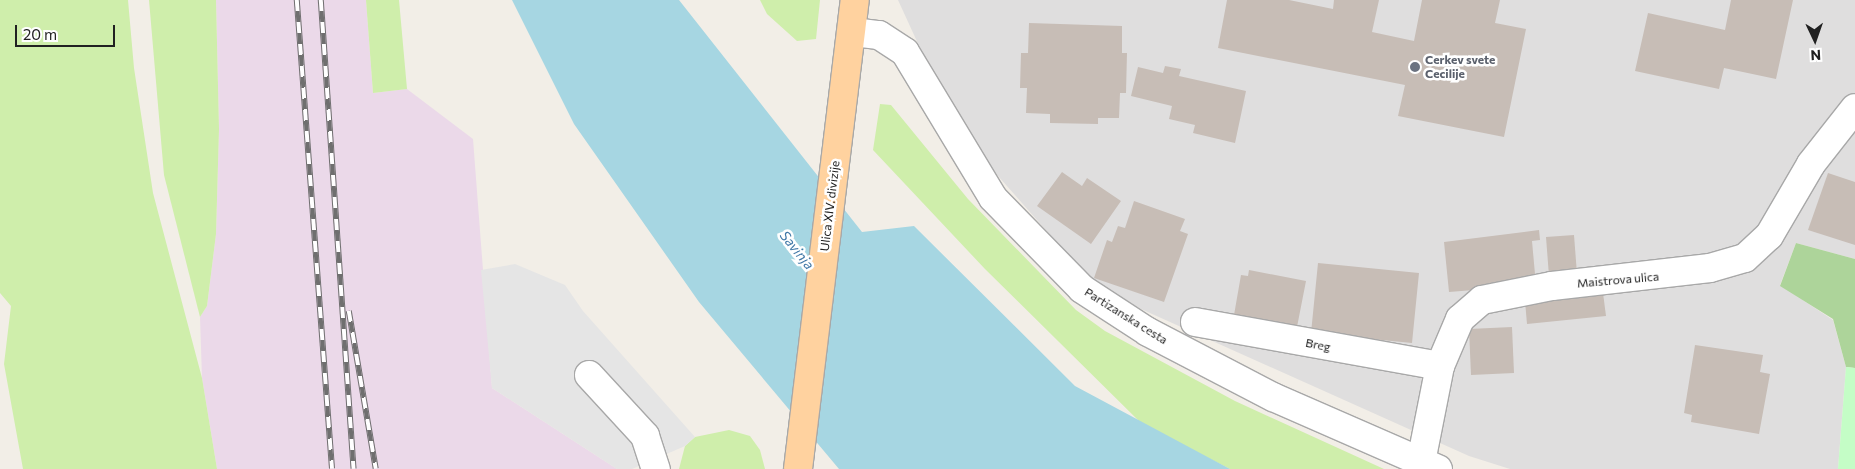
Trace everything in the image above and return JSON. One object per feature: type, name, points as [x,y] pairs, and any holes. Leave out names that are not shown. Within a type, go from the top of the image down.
[{"type":"main road","name":"Ulica XIV. divizije","points":[[798,469],[853,32],[855,0]]},
{"type":"street","name":"Partizanska cesta","points":[[853,32],[879,35],[904,52],[993,198],[1082,289],[1148,332],[1272,397],[1430,466]]},
{"type":"street","name":"Maistrova ulica","points":[[1430,466],[1440,366],[1460,319],[1482,300],[1552,286],[1710,268],[1745,258],[1769,236],[1811,164],[1855,108]]},
{"type":"street","name":"Breg","points":[[1195,322],[1440,366]]},
{"type":"street","points":[[589,375],[645,436],[656,469]]},
{"type":"shaded area","points":[[216,0],[366,0],[373,93],[407,89],[473,139],[492,388],[617,469],[217,469],[202,378],[200,317],[207,306],[216,234],[219,129]]},
{"type":"shaded area","points":[[898,0],[1855,0],[1855,259],[1796,243],[1780,285],[1833,320],[1846,367],[1838,469],[1510,469],[1469,456],[1141,309],[1089,279],[991,168],[942,96]]},
{"type":"shaded area","points":[[515,264],[565,285],[583,311],[695,437],[685,446],[632,469],[617,469],[492,388],[481,270]]},
{"type":"green space","points":[[0,0],[128,0],[134,68],[153,193],[202,378],[217,469],[23,469],[4,364],[11,306],[0,293]]},
{"type":"green space","points":[[149,0],[216,0],[219,129],[216,234],[207,306],[200,317],[164,175]]},
{"type":"green space","points":[[366,0],[399,0],[407,89],[373,93]]},
{"type":"green space","points":[[760,0],[820,0],[816,39],[797,41],[767,14]]},
{"type":"green space","points":[[880,104],[891,105],[968,199],[1076,310],[1105,331],[1235,401],[1384,469],[1230,469],[1143,425],[985,269],[873,150]]},
{"type":"green space","points":[[1796,243],[1855,259],[1855,368],[1846,367],[1833,319],[1780,286]]},
{"type":"green space","points":[[1846,367],[1855,368],[1855,469],[1838,469]]},
{"type":"green space","points":[[729,430],[750,436],[760,450],[765,469],[679,469],[685,446],[695,437]]},
{"type":"water","name":"Savinja","points":[[512,0],[679,0],[862,232],[914,226],[1075,386],[1230,469],[839,469],[699,302],[574,124]]},
{"type":"building","name":"Cerkev svete Cecilije","points":[[1227,0],[1289,0],[1333,9],[1334,0],[1379,0],[1372,32],[1414,41],[1422,0],[1500,0],[1495,23],[1526,29],[1504,137],[1398,116],[1405,85],[1218,48]]},
{"type":"building","points":[[1731,0],[1793,0],[1776,79],[1724,68],[1719,89],[1635,71],[1648,13],[1725,30]]},
{"type":"building","points":[[1029,23],[1122,26],[1122,53],[1127,53],[1126,93],[1120,93],[1119,118],[1098,118],[1098,124],[1050,123],[1050,114],[1026,113],[1027,88],[1020,88],[1021,53],[1028,53]]},
{"type":"building","points":[[1165,66],[1181,69],[1179,76],[1246,91],[1235,143],[1193,133],[1195,125],[1169,119],[1172,106],[1131,96],[1138,67],[1163,73]]},
{"type":"building","points":[[1062,172],[1082,186],[1087,178],[1121,201],[1091,244],[1037,206]]},
{"type":"building","points":[[1828,173],[1855,182],[1855,245],[1808,230]]},
{"type":"building","points":[[1134,201],[1185,219],[1180,231],[1188,234],[1164,302],[1094,278],[1107,240],[1112,242],[1118,226],[1125,228]]},
{"type":"building","points":[[1539,230],[1540,240],[1532,241],[1536,285],[1449,292],[1444,242]]},
{"type":"building","points":[[1574,235],[1577,274],[1549,276],[1546,237]]},
{"type":"building","points":[[1318,263],[1419,273],[1412,343],[1311,333]]},
{"type":"building","points":[[1249,270],[1306,281],[1297,327],[1234,315],[1241,275],[1248,276]]},
{"type":"building","points":[[1603,293],[1606,316],[1527,324],[1525,301]]},
{"type":"building","points":[[1512,327],[1514,373],[1471,375],[1469,329]]},
{"type":"building","points":[[1695,345],[1763,355],[1760,372],[1770,374],[1759,434],[1691,422],[1692,415],[1684,413]]},
{"type":"railway","points":[[297,0],[332,469]]},
{"type":"railway","points":[[321,0],[354,469]]},
{"type":"railway","points":[[349,311],[376,469]]},
{"type":"place","name":"Cerkev svete Cecilije","points":[[1415,67]]}]
